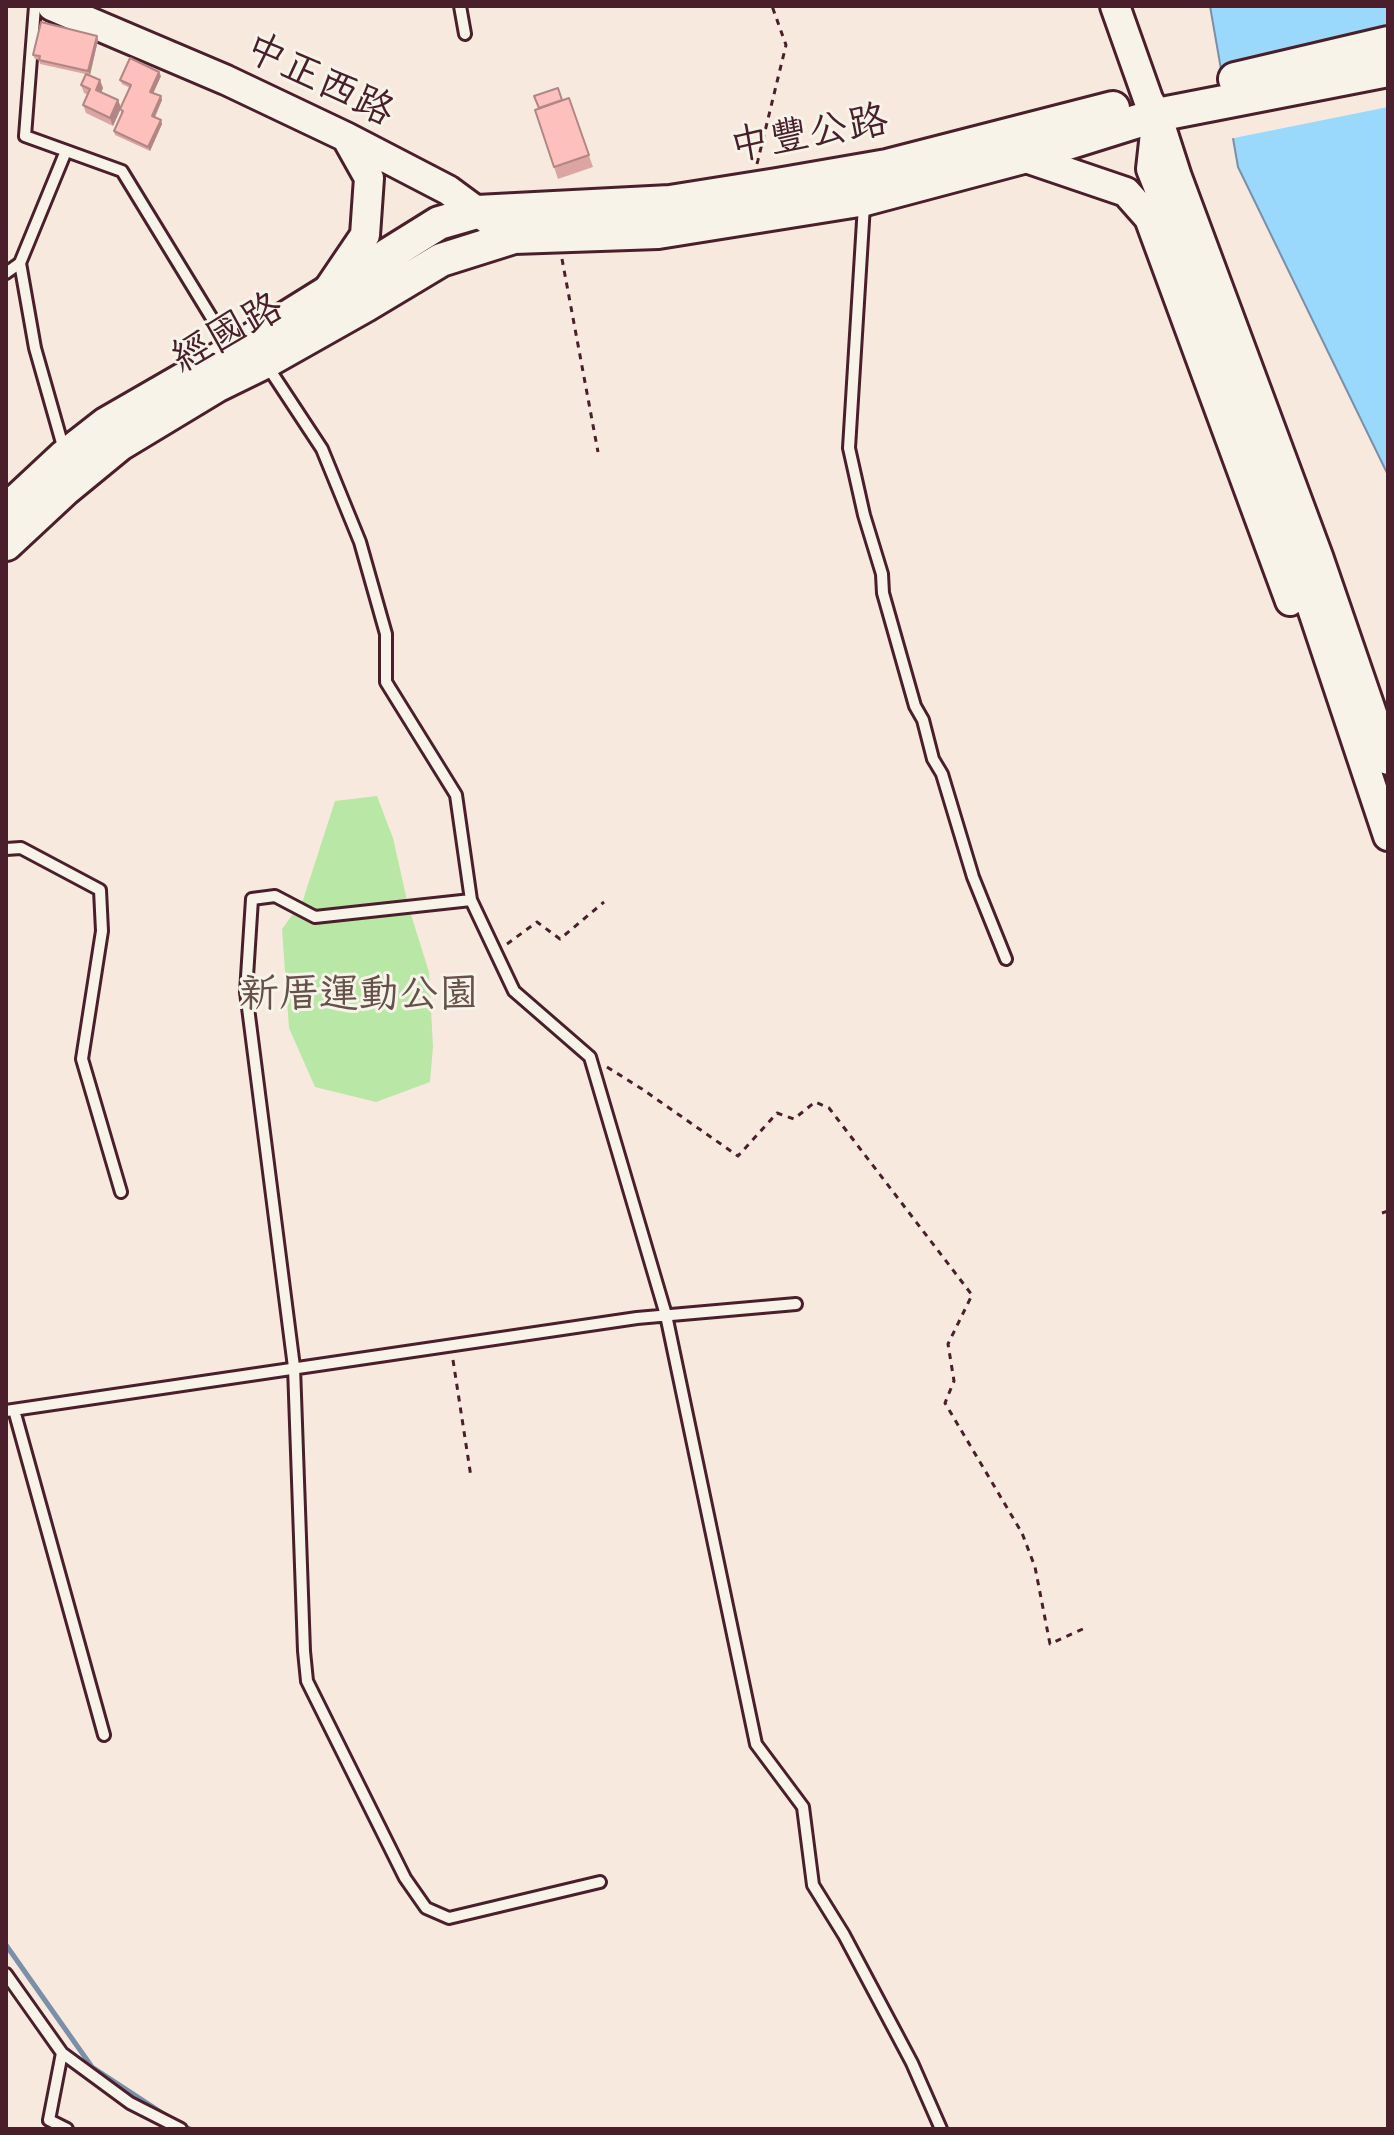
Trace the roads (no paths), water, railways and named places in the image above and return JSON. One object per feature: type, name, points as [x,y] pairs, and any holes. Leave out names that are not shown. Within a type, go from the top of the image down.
[{"type":"main road","name":"中正西路","points":[[52,6],[80,11],[346,137],[448,190],[514,237]]},
{"type":"main road","points":[[1115,6],[1153,107],[1151,169],[1293,551],[1388,760]]},
{"type":"main road","points":[[1153,107],[1388,43]]},
{"type":"main road","points":[[1153,107],[1388,70]]},
{"type":"main road","name":"中豐公路","points":[[477,212],[680,215],[865,199],[1023,157],[1153,107]]},
{"type":"main road","name":"中豐公路","points":[[514,237],[658,232],[680,215],[752,189],[887,166],[1153,107]]},
{"type":"main road","points":[[325,295],[365,235],[369,178],[346,137]]},
{"type":"main road","points":[[1023,157],[1126,192],[1149,218],[1303,635],[1342,662],[1388,836]]},
{"type":"main road","name":"經國路","points":[[6,544],[120,444],[216,386],[325,295],[439,223],[477,212]]},
{"type":"main road","name":"經國路","points":[[6,511],[65,456],[106,424],[441,260],[514,237]]},
{"type":"lane","points":[[35,6],[25,136],[122,171],[216,325],[254,353],[322,449],[360,542],[386,634],[386,682],[456,795],[471,900],[514,991],[590,1057],[666,1315],[756,1744],[803,1807],[813,1885],[844,1935],[905,2050],[941,2129]]},
{"type":"lane","points":[[460,6],[465,34]]},
{"type":"lane","points":[[6,273],[20,263],[66,151]]},
{"type":"lane","points":[[865,199],[849,448],[864,515],[882,574],[883,593],[915,706],[923,720],[933,759],[942,774],[973,877],[1006,959]]},
{"type":"lane","points":[[20,263],[35,348],[65,456]]},
{"type":"lane","points":[[6,849],[21,848],[100,890],[102,931],[82,1059],[121,1192]]},
{"type":"lane","points":[[471,900],[315,917],[275,896],[252,899],[246,992],[294,1367],[307,1681],[405,1878],[426,1908],[449,1918],[600,1882]]},
{"type":"lane","points":[[104,1735],[10,1411],[294,1367],[666,1315],[796,1304]]},
{"type":"lane","points":[[6,1974],[62,2053],[130,2103],[181,2129]]},
{"type":"lane","points":[[62,2053],[49,2120],[67,2129]]},
{"type":"water","points":[[1210,6],[1388,6],[1388,475],[1238,167]]},
{"type":"waterway","points":[[6,1945],[92,2067],[190,2129]]},
{"type":"park label","name":"新厝運動公園","points":[[359,996]]}]
